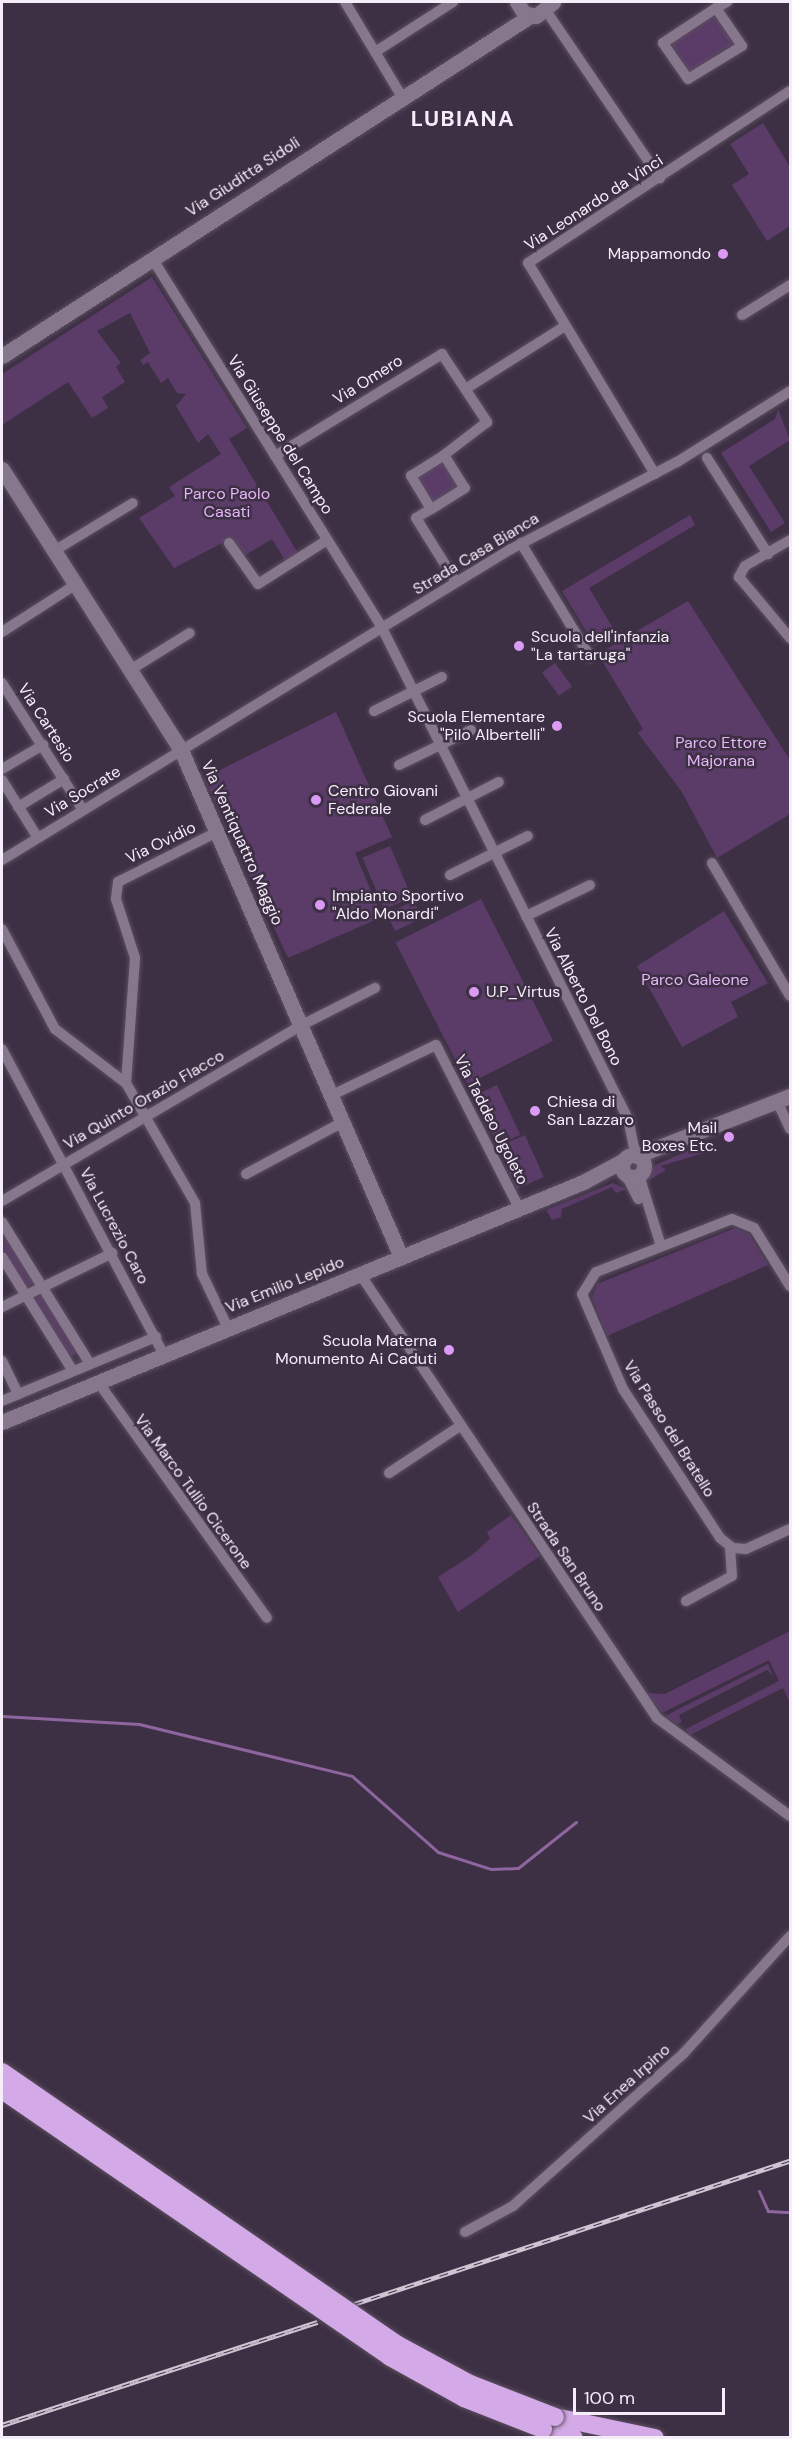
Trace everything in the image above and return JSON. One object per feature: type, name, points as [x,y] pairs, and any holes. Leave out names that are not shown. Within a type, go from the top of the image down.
[{"type":"highway","points":[[2,2072],[396,2343],[574,2438]]},
{"type":"highway","points":[[2,2090],[381,2352],[464,2398],[549,2423],[655,2438]]},
{"type":"street","points":[[345,2],[402,97]]},
{"type":"street","points":[[375,52],[453,2]]},
{"type":"street","points":[[716,8],[742,46],[688,79],[663,43],[716,8],[727,2]]},
{"type":"street","points":[[550,7],[660,178]]},
{"type":"street","name":"Via Giuditta Sidoli","points":[[2,356],[506,31],[522,9],[550,7]]},
{"type":"street","name":"Via Leonardo da Vinci","points":[[655,474],[528,263],[790,91]]},
{"type":"street","name":"Via Giuseppe del Campo","points":[[152,258],[382,628]]},
{"type":"street","points":[[742,315],[790,285]]},
{"type":"street","points":[[467,388],[565,326]]},
{"type":"street","name":"Via Omero","points":[[275,456],[438,354],[447,356],[487,426],[444,455]]},
{"type":"street","name":"Strada Casa Bianca","points":[[181,750],[521,543],[655,474],[790,391]]},
{"type":"street","points":[[431,509],[411,476],[444,455],[465,488],[431,509],[416,518],[456,582]]},
{"type":"street","points":[[707,458],[768,554]]},
{"type":"street","name":"Via Ventiquattro Maggio","points":[[2,469],[181,750],[401,1257]]},
{"type":"street","points":[[54,551],[133,503]]},
{"type":"street","points":[[230,543],[258,584],[327,540]]},
{"type":"street","points":[[790,540],[745,566],[742,580],[790,638]]},
{"type":"street","points":[[521,543],[590,657]]},
{"type":"street","points":[[2,632],[75,585]]},
{"type":"street","name":"Via Alberto Del Bono","points":[[382,628],[633,1131],[634,1167],[661,1246]]},
{"type":"street","points":[[130,670],[190,633]]},
{"type":"street","points":[[374,711],[442,677]]},
{"type":"street","name":"Via Cartesio","points":[[2,683],[83,810]]},
{"type":"street","points":[[399,765],[471,730]]},
{"type":"street","points":[[2,770],[43,745]]},
{"type":"street","name":"Via Socrate","points":[[2,860],[181,750]]},
{"type":"street","points":[[18,807],[64,779]]},
{"type":"street","points":[[2,780],[38,838]]},
{"type":"street","points":[[425,820],[500,782]]},
{"type":"street","name":"Via Ovidio","points":[[126,1083],[135,958],[116,899],[118,882],[217,832]]},
{"type":"street","points":[[450,875],[528,836]]},
{"type":"street","points":[[712,863],[790,996]]},
{"type":"street","points":[[526,916],[590,885]]},
{"type":"street","points":[[2,929],[55,1029],[126,1083],[147,1114],[195,1203],[202,1274],[228,1328]]},
{"type":"street","name":"Via Quinto Orazio Flacco","points":[[2,1201],[302,1025],[375,988]]},
{"type":"street","name":"Via Taddeo Ugoleto","points":[[332,1095],[436,1045],[519,1208]]},
{"type":"street","name":"Via Lucrezio Caro","points":[[2,1050],[112,1253],[164,1355]]},
{"type":"street","points":[[784,1098],[790,1129]]},
{"type":"street","name":"Via Emilio Lepido","points":[[2,1422],[583,1182],[634,1167],[707,1130],[784,1098]]},
{"type":"street","points":[[246,1174],[343,1122]]},
{"type":"street","points":[[661,1246],[722,1221],[740,1220],[756,1230],[790,1286]]},
{"type":"street","points":[[2,1222],[90,1364]]},
{"type":"street","name":"Via Passo del Bratello","points":[[661,1246],[596,1272],[583,1287],[585,1304],[623,1389],[730,1546]]},
{"type":"street","points":[[2,1307],[112,1253]]},
{"type":"street","points":[[2,1257],[73,1371]]},
{"type":"street","name":"Strada San Bruno","points":[[360,1274],[657,1718],[790,1816]]},
{"type":"street","points":[[2,1401],[156,1336]]},
{"type":"street","points":[[2,1361],[18,1394]]},
{"type":"street","name":"Via Marco Tullio Cicerone","points":[[98,1382],[267,1618]]},
{"type":"street","points":[[389,1473],[460,1426]]},
{"type":"street","points":[[686,1601],[732,1576],[730,1546],[752,1547],[790,1529]]},
{"type":"street","name":"Via Enea Irpino","points":[[465,2232],[505,2213],[684,2053],[790,1936]]},
{"type":"green space","points":[[716,15],[734,44],[689,72],[671,43]]},
{"type":"green space","points":[[763,123],[790,167],[790,226],[767,241],[732,185],[749,174],[730,144]]},
{"type":"green space","name":"Parco Paolo Casati","points":[[152,277],[247,428],[229,439],[298,553],[285,560],[272,539],[244,556],[232,538],[174,568],[139,518],[175,496],[169,487],[221,454],[208,434],[198,443],[176,406],[186,394],[177,393],[168,378],[161,383],[148,362],[143,365],[140,360],[150,353],[130,313],[97,331],[121,363],[116,367],[125,382],[102,397],[108,408],[92,418],[68,382],[2,425],[2,374]]},
{"type":"green space","points":[[778,409],[790,440],[749,466],[785,523],[771,532],[721,453],[775,419]]},
{"type":"green space","points":[[444,462],[459,486],[433,502],[418,478]]},
{"type":"green space","points":[[690,515],[695,525],[589,588],[616,633],[595,646],[562,591]]},
{"type":"green space","name":"Parco Ettore Majorana","points":[[688,601],[790,760],[790,814],[717,858],[682,792],[638,733],[643,729],[598,654]]},
{"type":"green space","points":[[555,663],[572,686],[559,696],[542,672]]},
{"type":"green space","points":[[336,712],[392,837],[355,853],[382,917],[288,958],[204,778]]},
{"type":"green space","points":[[390,846],[412,898],[384,909],[362,858]]},
{"type":"green space","name":"U.P_Virtus","points":[[481,899],[553,1041],[468,1084],[395,943]]},
{"type":"green space","points":[[414,901],[422,918],[395,931],[387,914]]},
{"type":"green space","name":"Parco Galeone","points":[[724,911],[768,983],[731,1002],[738,1017],[682,1047],[637,966]]},
{"type":"green space","points":[[497,1085],[520,1135],[498,1145],[474,1096]]},
{"type":"green space","points":[[525,1135],[544,1177],[516,1189],[498,1147]]},
{"type":"green space","points":[[706,1143],[710,1151],[661,1166],[666,1170],[646,1182],[653,1166]]},
{"type":"green space","points":[[613,1183],[627,1189],[616,1193],[612,1187],[562,1209],[561,1217],[552,1220],[546,1210]]},
{"type":"green space","points":[[735,1228],[749,1234],[768,1265],[607,1336],[592,1297],[597,1284]]},
{"type":"green space","points":[[2,1231],[34,1283],[26,1287],[2,1249]]},
{"type":"green space","points":[[42,1295],[78,1353],[70,1358],[34,1300]]},
{"type":"green space","points":[[511,1515],[540,1556],[458,1612],[438,1577],[472,1555],[490,1539],[487,1532]]},
{"type":"green space","points":[[790,1631],[790,1703],[783,1688],[690,1735],[686,1729],[779,1681],[769,1660],[662,1713],[647,1693],[665,1694]]},
{"type":"green space","points":[[768,1664],[773,1676],[767,1670],[679,1715],[682,1722],[677,1724],[665,1716]]},
{"type":"waterway","points":[[2,1716],[139,1724],[352,1776],[438,1852],[491,1869],[518,1868],[576,1822]]},
{"type":"waterway","points":[[759,2191],[768,2211],[790,2212]]},
{"type":"railway","points":[[354,2304],[790,2161]]},
{"type":"railway","points":[[2,2425],[318,2322]]},
{"type":"place","name":"Mappamondo","points":[[723,254]]},
{"type":"place","name":"Scuola dell'infanzia \"La tartaruga\"","points":[[519,646]]},
{"type":"place","name":"Scuola Elementare \"Pilo Albertelli\"","points":[[557,726]]},
{"type":"place","name":"Centro Giovani Federale","points":[[316,800]]},
{"type":"place","name":"Impianto Sportivo \"Aldo Monardi\"","points":[[320,905]]},
{"type":"place","name":"U.P_Virtus","points":[[474,992]]},
{"type":"place","name":"Chiesa di San Lazzaro","points":[[535,1111]]},
{"type":"place","name":"Mail Boxes Etc.","points":[[729,1137]]},
{"type":"place","name":"Scuola Materna Monumento Ai Caduti","points":[[449,1350]]},
{"type":"district","name":"LUBIANA","points":[[463,119]]}]
